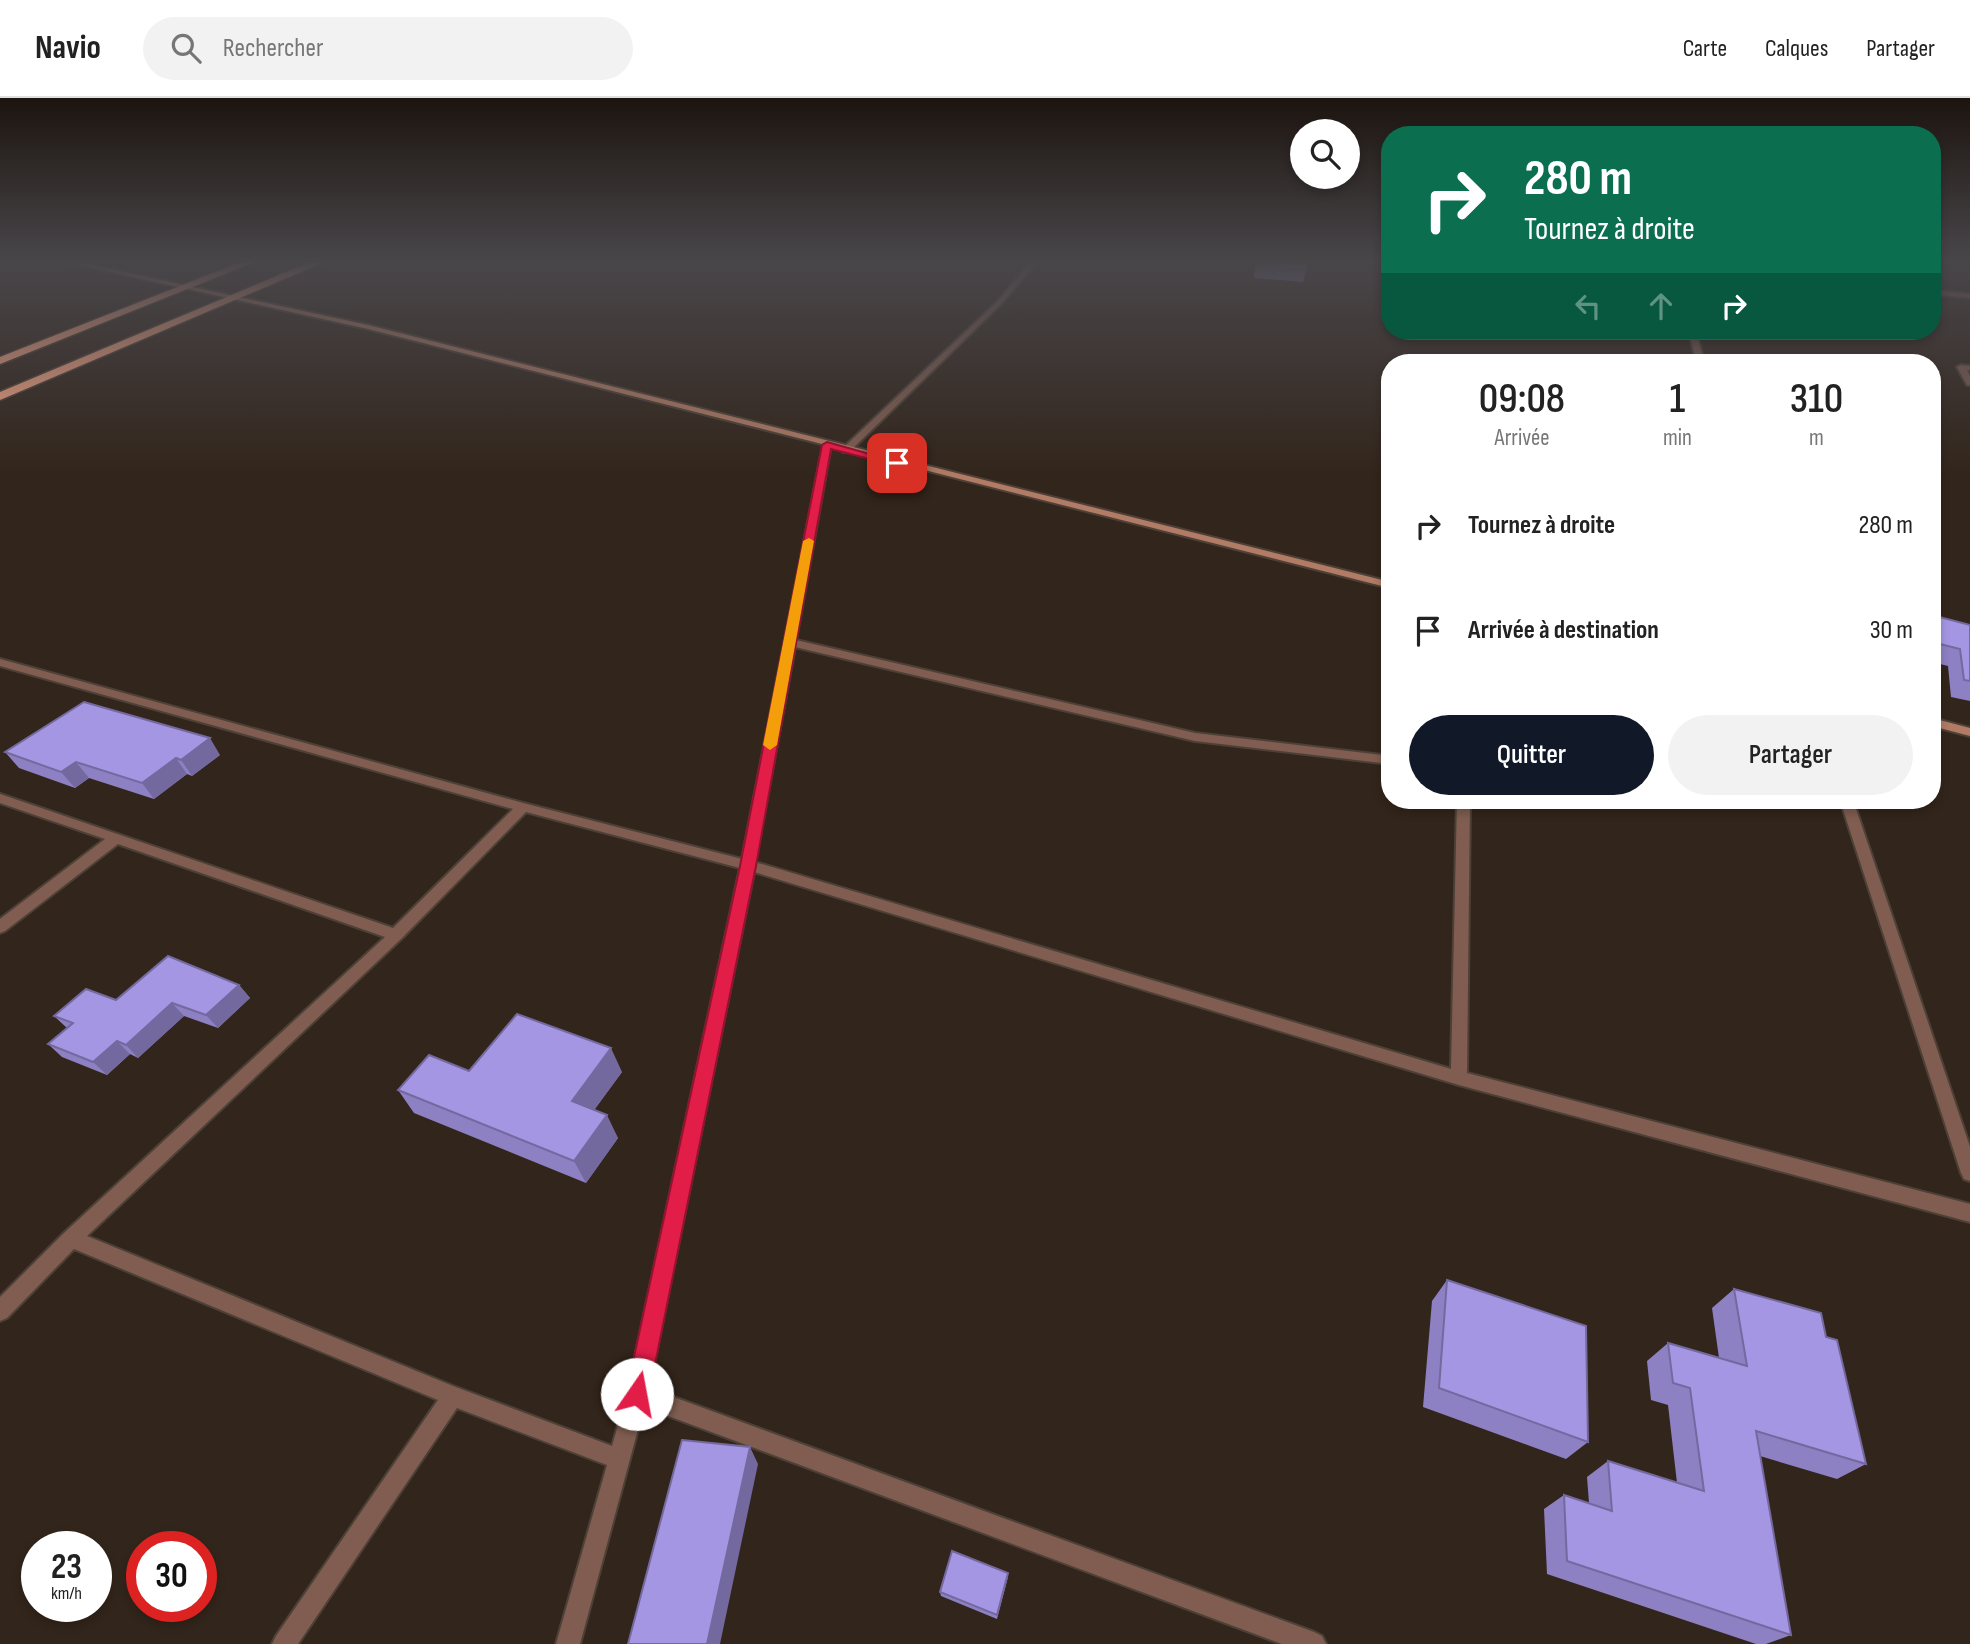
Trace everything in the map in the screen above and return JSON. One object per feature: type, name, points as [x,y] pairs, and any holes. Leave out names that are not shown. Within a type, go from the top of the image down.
[{"type":"highway","points":[[0,361],[73,332]]},
{"type":"highway","points":[[0,396],[153,332]]},
{"type":"street","points":[[388,332],[846,450],[1381,583]]},
{"type":"street","points":[[846,450],[969,332]]},
{"type":"street","points":[[1970,368],[1961,367],[1970,383]]},
{"type":"street","points":[[568,1644],[637,1394],[748,866],[827,445]]},
{"type":"street","points":[[789,642],[1195,737],[1381,759]]},
{"type":"street","points":[[0,662],[523,807],[748,866],[1459,1078],[1970,1213]]},
{"type":"street","points":[[1941,724],[1970,732]]},
{"type":"street","points":[[0,798],[396,935]]},
{"type":"street","points":[[0,1311],[71,1239],[396,935],[523,807]]},
{"type":"street","points":[[1459,1078],[1464,809]]},
{"type":"street","points":[[1849,809],[1970,1173]]},
{"type":"street","points":[[0,927],[116,838]]},
{"type":"street","points":[[71,1239],[453,1396],[619,1459]]},
{"type":"street","points":[[637,1394],[1314,1644]]},
{"type":"street","points":[[284,1644],[453,1396]]},
{"type":"building","points":[[1941,617],[1970,625],[1970,681],[1964,680],[1960,649],[1941,644]]},
{"type":"building","points":[[84,702],[210,738],[181,760],[176,758],[142,783],[76,762],[61,772],[5,752]]},
{"type":"building","points":[[168,956],[239,985],[206,1015],[172,1003],[126,1045],[117,1041],[93,1062],[48,1044],[73,1023],[54,1016],[86,989],[116,1000]]},
{"type":"building","points":[[517,1014],[611,1048],[572,1101],[607,1115],[574,1161],[398,1090],[429,1055],[469,1071]]},
{"type":"building","points":[[1447,1280],[1586,1326],[1588,1442],[1439,1388]]},
{"type":"building","points":[[1734,1289],[1821,1313],[1826,1337],[1837,1340],[1866,1464],[1756,1431],[1791,1635],[1567,1561],[1564,1495],[1612,1511],[1608,1461],[1704,1491],[1690,1388],[1673,1383],[1668,1343],[1747,1366]]},
{"type":"building","points":[[682,1440],[750,1447],[707,1644],[628,1644]]},
{"type":"building","points":[[952,1551],[1008,1573],[997,1615],[940,1592]]},
{"type":"slow traffic","points":[[770,745],[809,541]]},
{"type":"route","points":[[637,1394],[748,866],[827,445],[897,463]]}]
